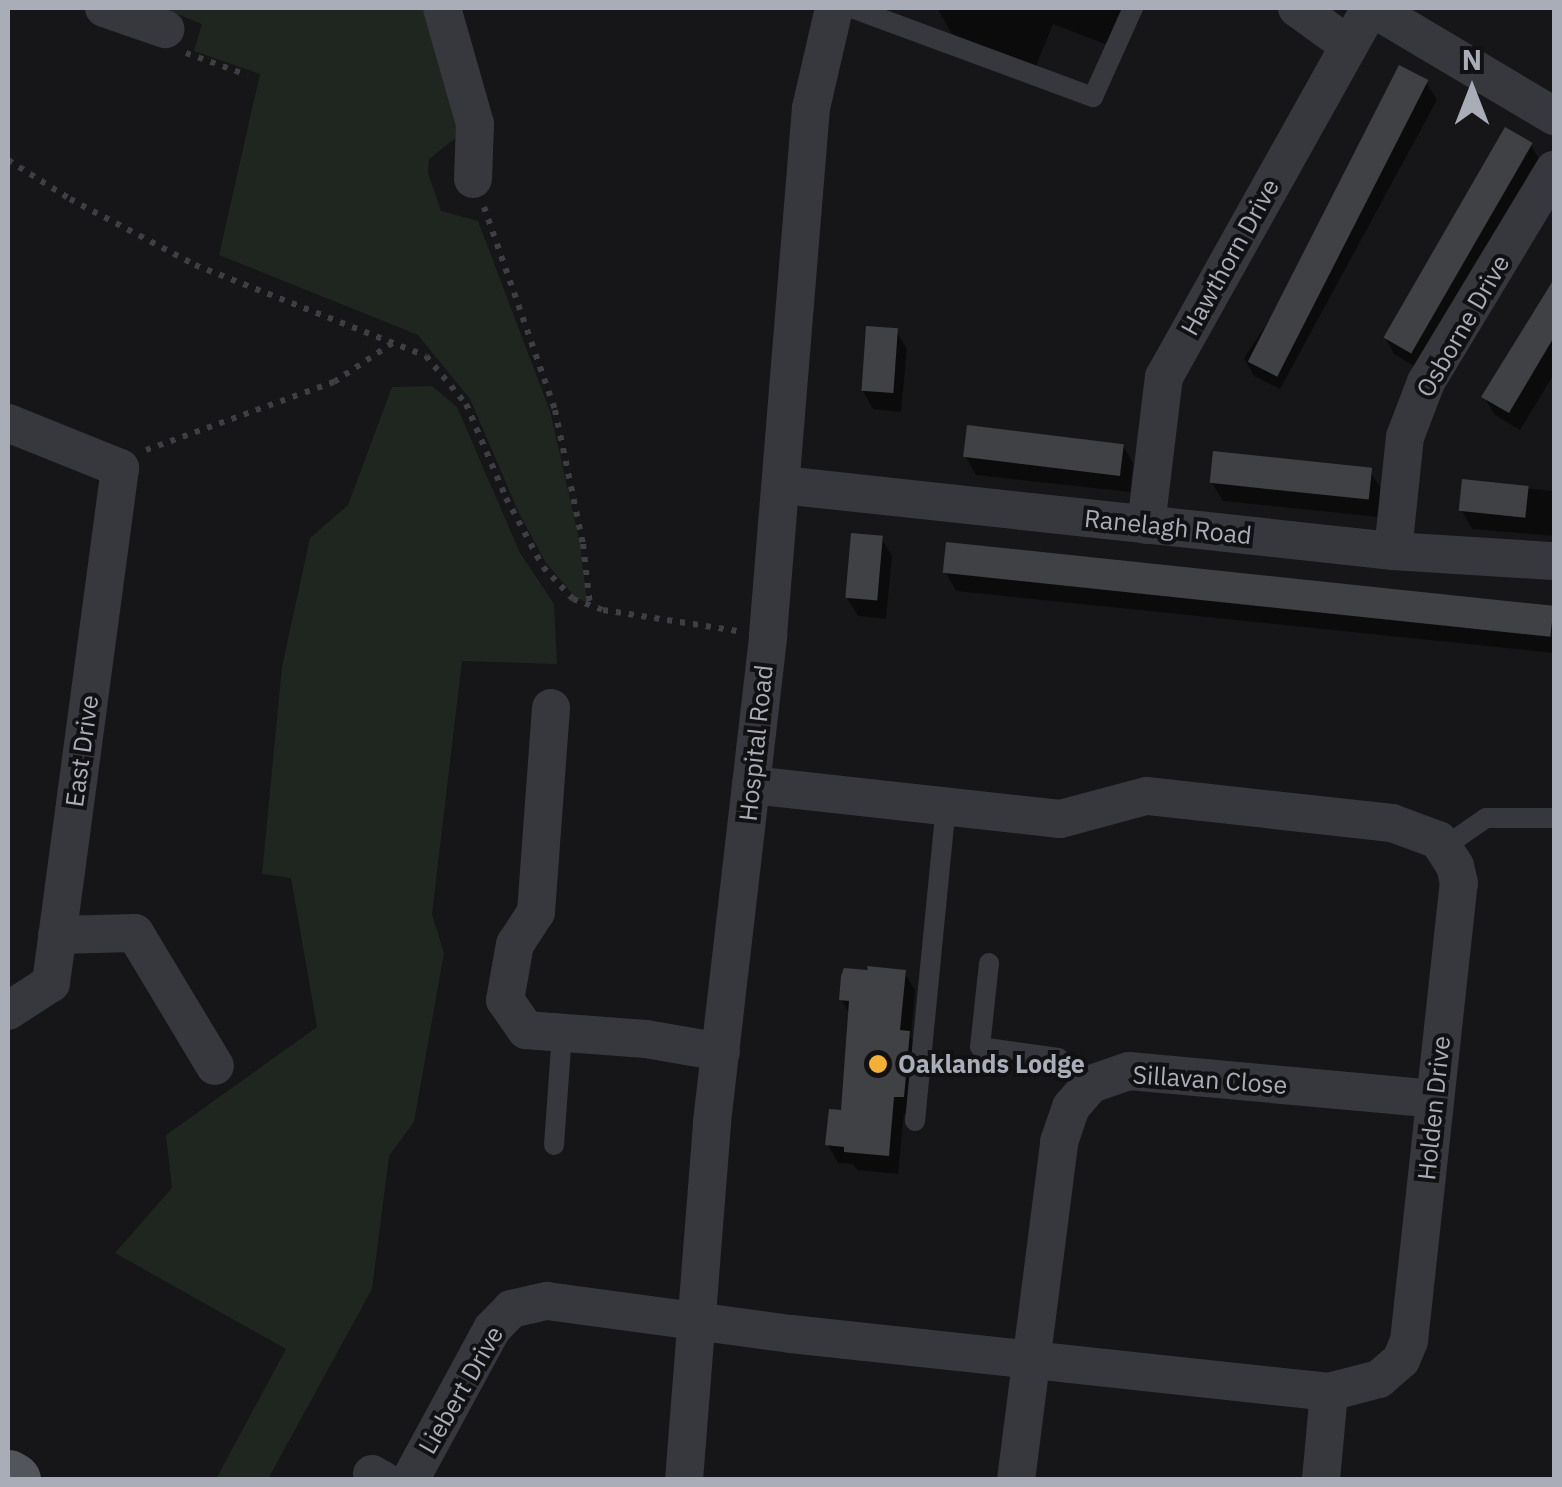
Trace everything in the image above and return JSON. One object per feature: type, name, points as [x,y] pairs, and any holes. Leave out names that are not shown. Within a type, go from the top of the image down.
[{"type":"street","points":[[105,8],[166,29]]},
{"type":"street","points":[[442,8],[476,124],[474,178]]},
{"type":"street","name":"Hospital Road","points":[[684,1480],[721,1052],[782,485],[811,108],[834,8]]},
{"type":"street","points":[[1298,8],[1347,44]]},
{"type":"street","points":[[1371,8],[1554,116]]},
{"type":"street","name":"Hawthorn Drive","points":[[1146,525],[1164,376],[1347,44],[1371,8]]},
{"type":"street","name":"Osborne Drive","points":[[1393,551],[1405,436],[1426,382],[1554,170]]},
{"type":"street","points":[[8,423],[134,458]]},
{"type":"street","name":"East Drive","points":[[8,1011],[50,982],[134,458]]},
{"type":"street","name":"Ranelagh Road","points":[[782,485],[1393,551],[1554,561]]},
{"type":"street","points":[[551,708],[536,912],[515,944],[505,1000],[526,1030],[721,1052]]},
{"type":"street","points":[[751,785],[1060,818],[1146,796],[1392,823],[1417,829],[1444,847]]},
{"type":"street","name":"Holden Drive","points":[[697,1320],[1329,1392],[1378,1378],[1401,1360],[1409,1341],[1459,883],[1444,847]]},
{"type":"street","points":[[57,935],[135,933],[215,1066]]},
{"type":"street","name":"Sillavan Close","points":[[1091,1084],[1129,1071],[1435,1100]]},
{"type":"street","points":[[1016,1480],[1059,1142],[1071,1107],[1091,1084]]},
{"type":"street","name":"Liebert Drive","points":[[410,1480],[492,1329],[510,1309],[547,1301],[697,1320]]},
{"type":"street","points":[[1321,1480],[1329,1392]]},
{"type":"lane","points":[[852,8],[1093,97],[1133,8]]},
{"type":"lane","points":[[915,1121],[946,804]]},
{"type":"lane","points":[[1444,847],[1486,818],[1554,818]]},
{"type":"lane","points":[[989,963],[980,1048],[1058,1058],[1091,1084]]},
{"type":"lane","points":[[554,1145],[562,1033]]},
{"type":"path","points":[[166,29],[187,54],[247,75]]},
{"type":"path","points":[[8,160],[70,199],[195,264],[426,356],[446,375],[466,404],[506,498],[543,567],[573,599],[590,606],[768,635]]},
{"type":"path","points":[[474,178],[555,410],[584,544],[590,606]]},
{"type":"path","points":[[134,458],[334,382],[394,342]]},
{"type":"shaded area","points":[[162,8],[425,8],[462,133],[429,159],[428,173],[441,211],[478,221],[550,411],[580,543],[587,603],[575,597],[546,563],[519,513],[470,399],[418,335],[219,255],[260,74],[194,51],[202,24]]},
{"type":"shaded area","points":[[432,386],[457,407],[520,553],[554,604],[557,664],[462,661],[432,914],[444,953],[414,1122],[389,1156],[372,1289],[268,1479],[216,1479],[286,1349],[115,1253],[172,1188],[166,1135],[317,1027],[291,878],[262,874],[282,667],[310,538],[348,505],[392,387]]},
{"type":"building","points":[[1399,65],[1428,80],[1277,377],[1248,362]]},
{"type":"building","points":[[1505,127],[1533,143],[1411,353],[1384,337]]},
{"type":"building","points":[[1554,279],[1554,337],[1509,413],[1481,397]]},
{"type":"building","points":[[866,326],[898,328],[893,393],[861,391]]},
{"type":"building","points":[[967,425],[1124,444],[1120,476],[963,457]]},
{"type":"building","points":[[1213,451],[1372,468],[1369,500],[1210,483]]},
{"type":"building","points":[[1462,479],[1529,486],[1525,518],[1459,511]]},
{"type":"building","points":[[851,533],[883,536],[877,601],[845,598]]},
{"type":"building","points":[[946,542],[1554,606],[1550,637],[943,573]]},
{"type":"building","name":"Oaklands Lodge","points":[[867,966],[906,970],[900,1030],[910,1031],[904,1097],[894,1097],[889,1156],[844,1152],[844,1147],[825,1145],[829,1109],[841,1110],[849,1001],[839,1000],[841,976],[844,968],[868,970]]},
{"type":"place","name":"Oaklands Lodge","points":[[878,1064]]}]
